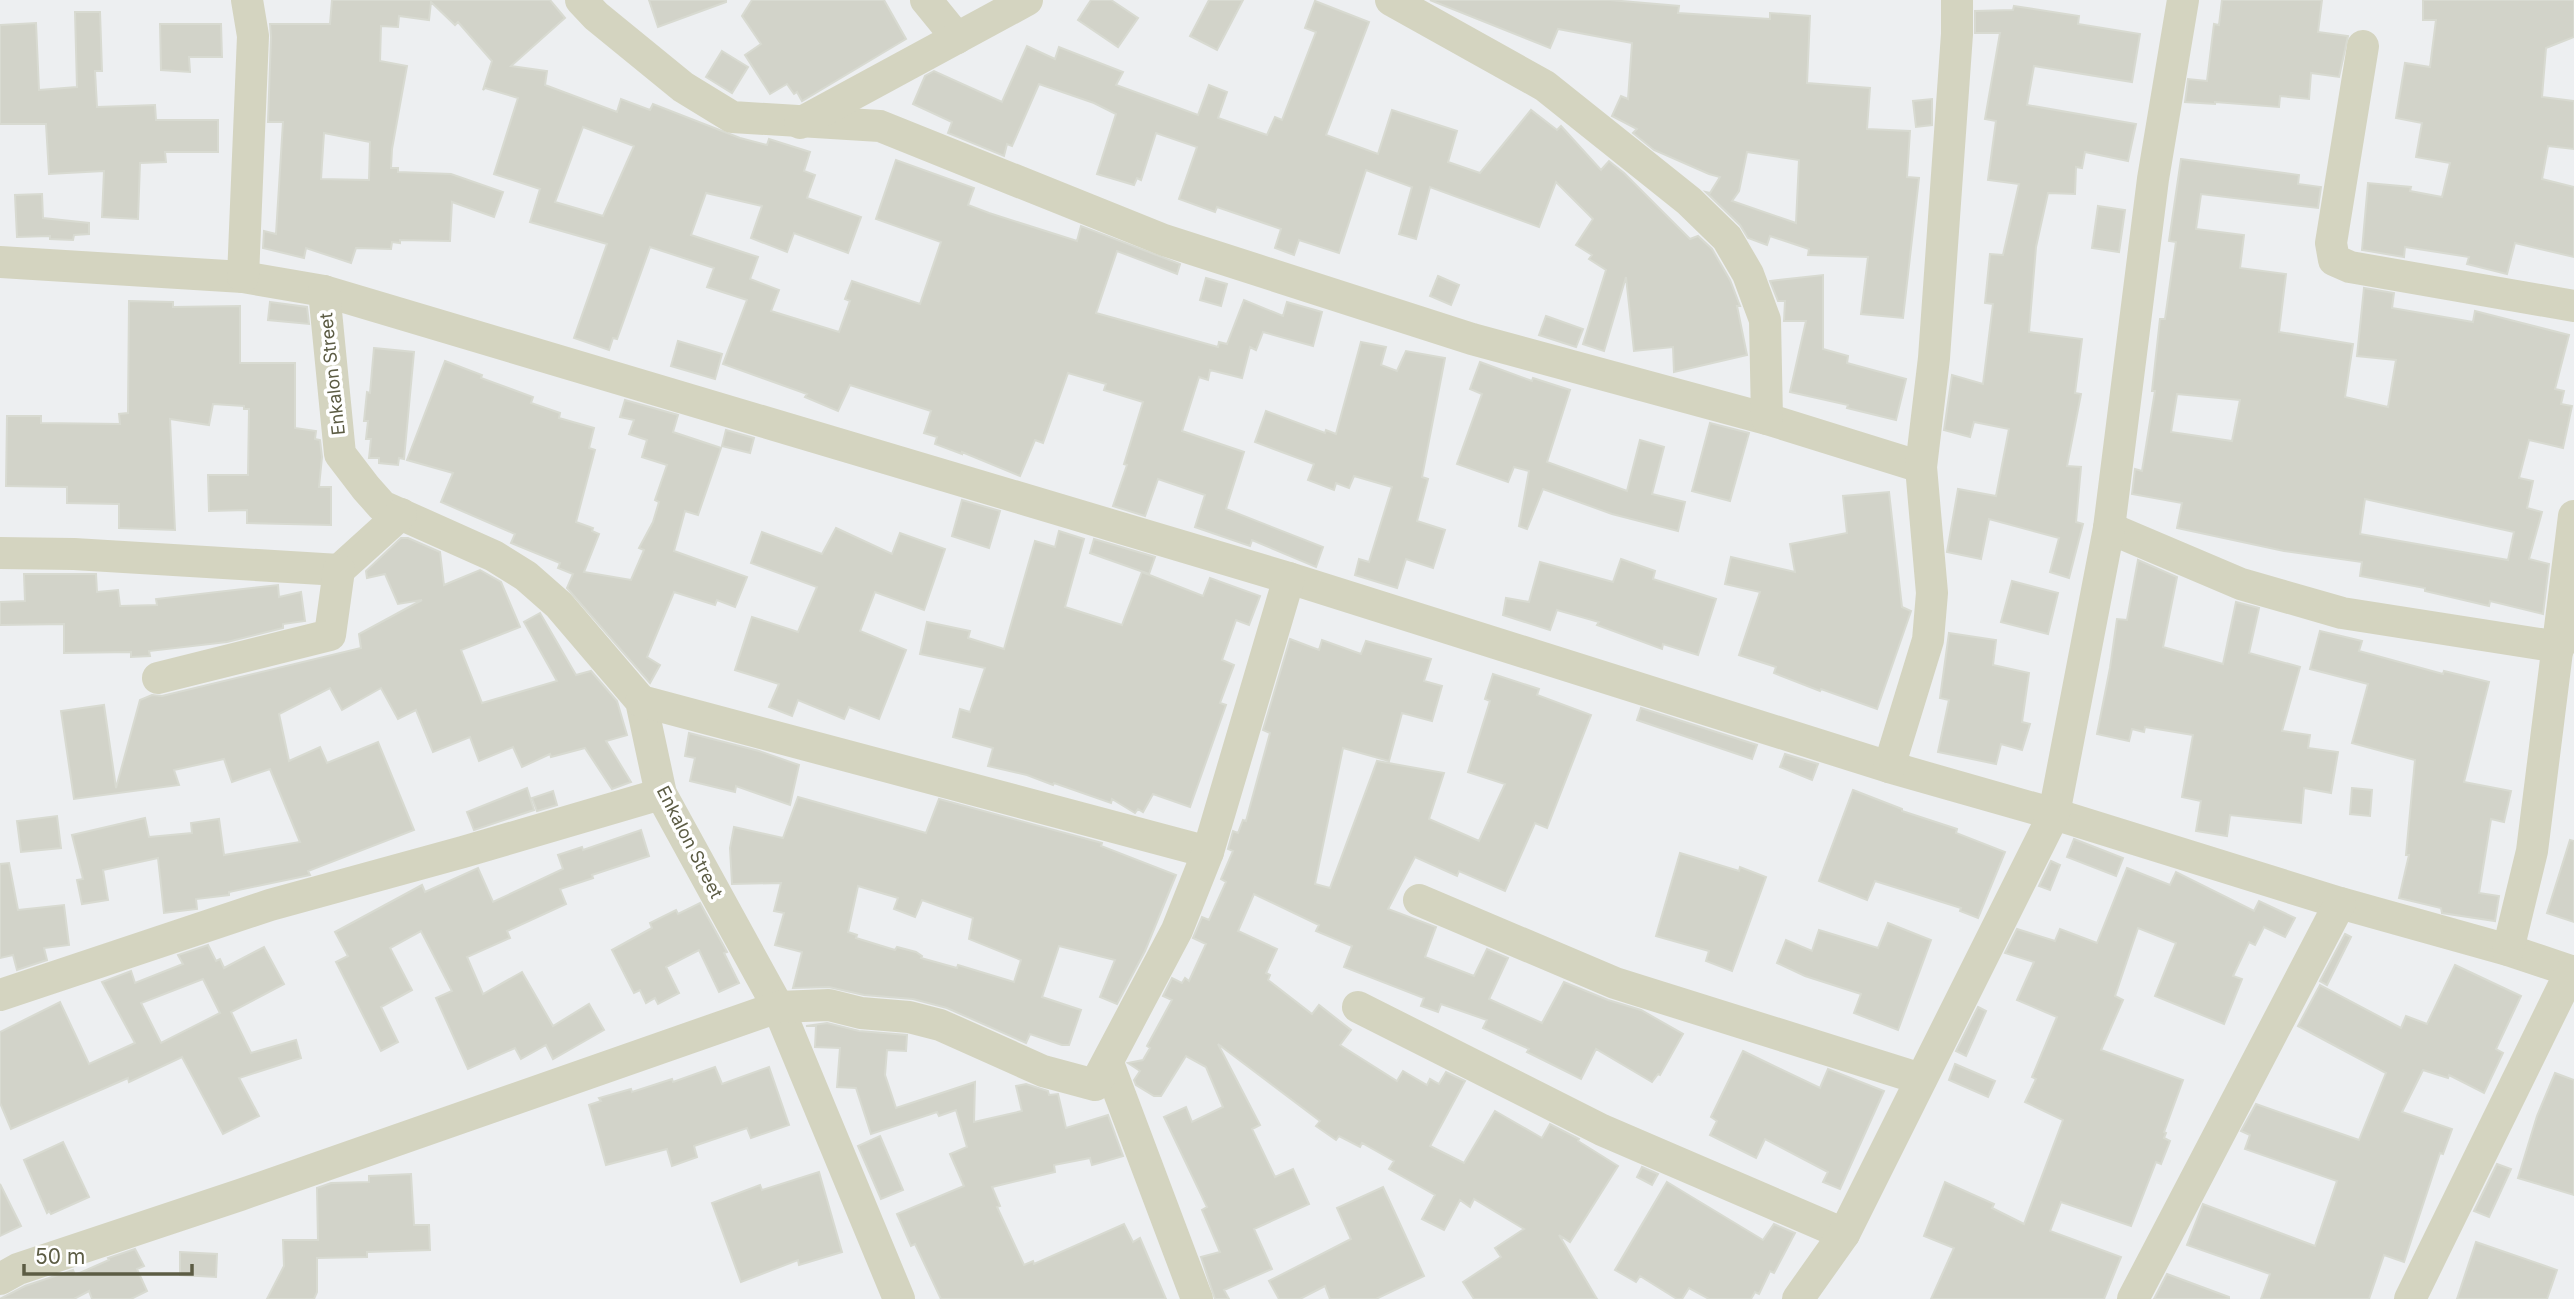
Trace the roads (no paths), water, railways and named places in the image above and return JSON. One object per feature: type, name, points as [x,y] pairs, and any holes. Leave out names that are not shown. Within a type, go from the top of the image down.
[{"type":"street","points":[[243,277],[253,36],[247,0]]},
{"type":"street","points":[[581,0],[596,16],[683,87],[732,117],[880,126],[1164,240],[1472,340],[1767,419],[1921,467]]},
{"type":"street","points":[[926,0],[957,38]]},
{"type":"street","points":[[800,123],[1027,0]]},
{"type":"street","points":[[1391,0],[1545,86],[1689,201],[1727,239],[1748,274],[1765,320],[1767,419]]},
{"type":"street","points":[[1889,767],[1928,640],[1932,593],[1921,467],[1935,344],[1958,34],[1957,0]]},
{"type":"street","points":[[1798,1299],[1844,1234],[2054,814],[2109,528],[2153,178],[2183,0]]},
{"type":"street","points":[[2363,46],[2331,243],[2334,260],[2350,267],[2574,306]]},
{"type":"street","points":[[0,262],[243,277],[324,291],[1289,578],[1889,767],[2054,814],[2340,903],[2508,950],[2572,972],[2410,1299]]},
{"type":"street","name":"Enkalon Street","points":[[324,291],[340,454],[382,506],[494,556],[526,576],[559,605],[641,701],[661,794],[779,1007],[899,1299]]},
{"type":"street","points":[[158,678],[330,635],[339,570],[401,514]]},
{"type":"street","points":[[2508,950],[2532,850],[2574,516]]},
{"type":"street","points":[[2109,528],[2241,584],[2342,613],[2559,647]]},
{"type":"street","points":[[0,553],[74,554],[339,570]]},
{"type":"street","points":[[0,1279],[18,1269],[240,1195],[779,1007],[829,1005],[861,1013],[909,1017],[940,1024],[1044,1071],[1095,1085],[1177,930],[1208,852],[1289,578]]},
{"type":"street","points":[[641,701],[1208,852]]},
{"type":"street","points":[[0,995],[270,905],[661,794]]},
{"type":"street","points":[[1419,900],[1615,982],[1921,1079]]},
{"type":"street","points":[[2133,1299],[2340,903]]},
{"type":"street","points":[[1358,1007],[1602,1130],[1844,1234]]},
{"type":"street","points":[[1108,1063],[1197,1299]]}]
